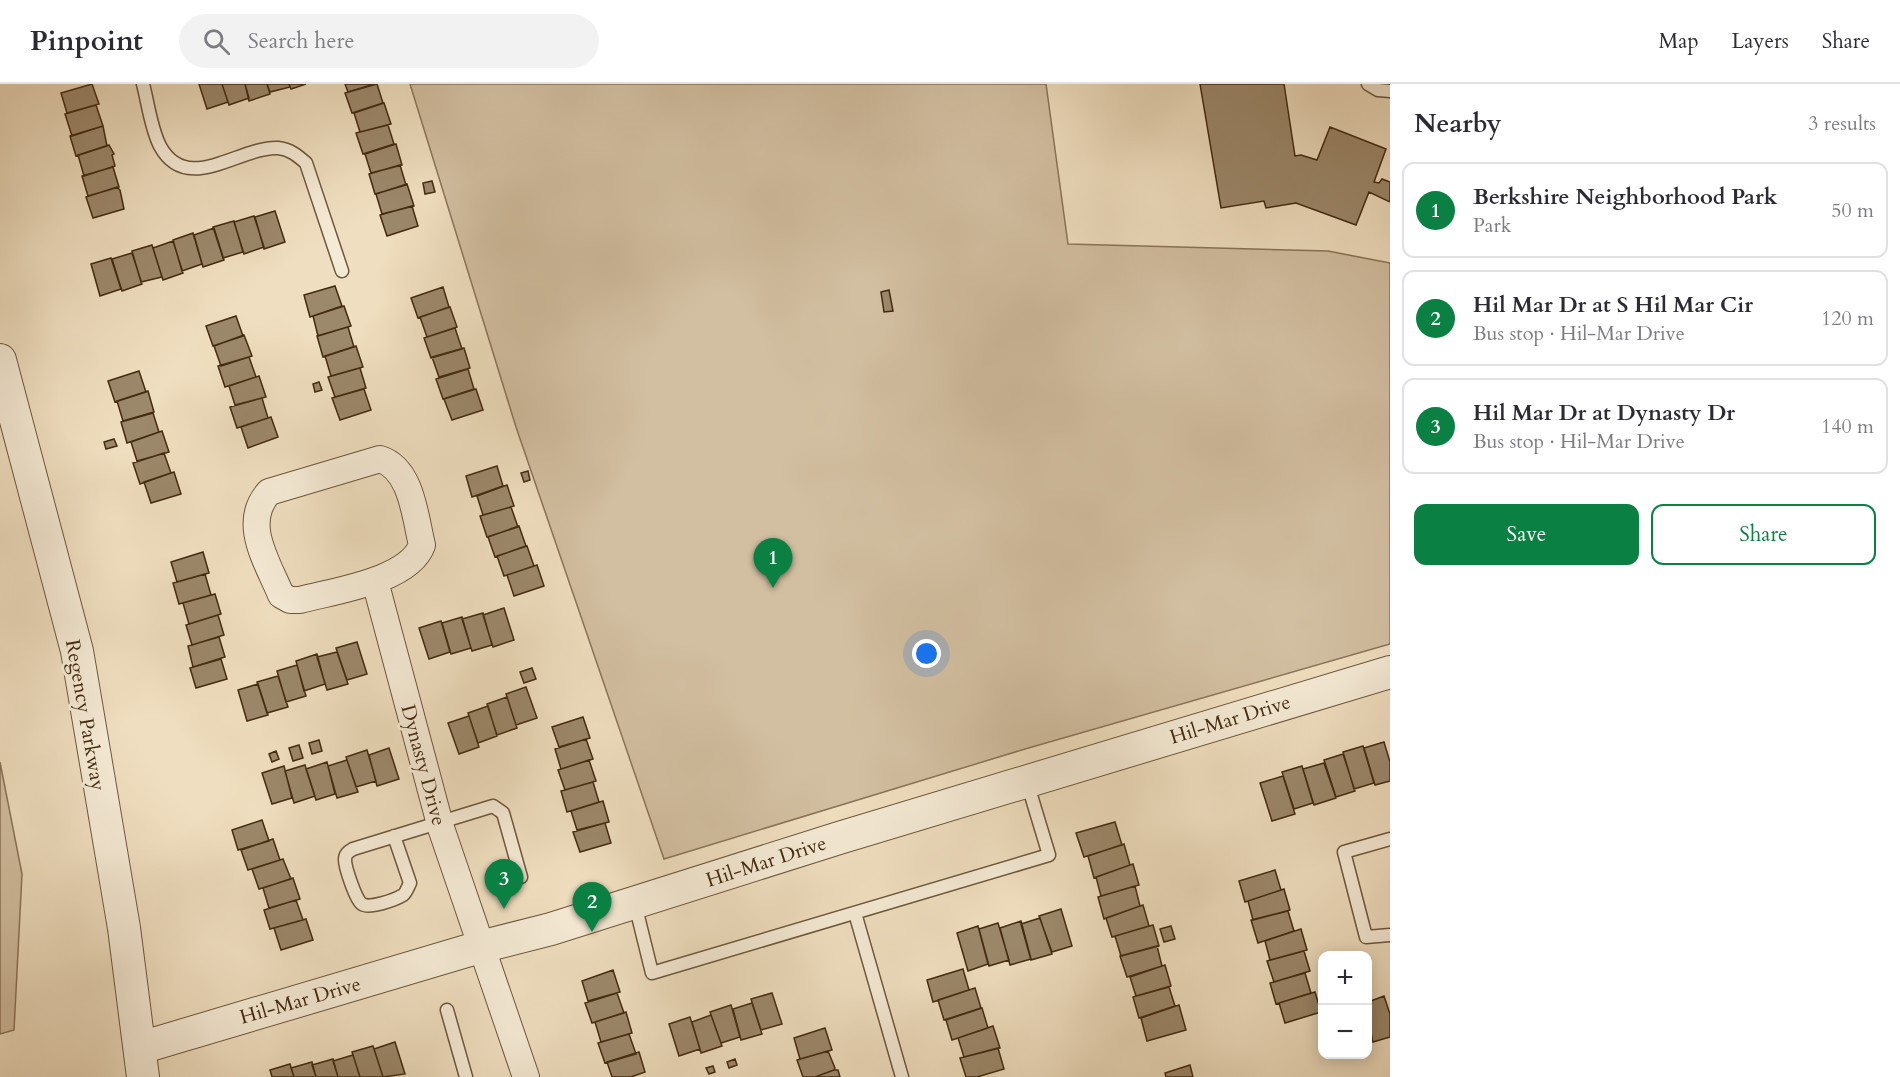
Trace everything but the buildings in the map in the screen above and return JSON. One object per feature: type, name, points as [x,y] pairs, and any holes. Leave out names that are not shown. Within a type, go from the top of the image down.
[{"type":"street","name":"Regency Parkway","points":[[0,360],[77,651],[124,928],[142,1062]]},
{"type":"street","points":[[380,459],[390,463],[404,480],[422,545],[419,554],[406,565],[375,581],[300,600],[290,600],[281,596],[256,533],[255,516],[259,504],[269,492],[369,460],[380,459]]},
{"type":"street","name":"Dynasty Drive","points":[[375,581],[439,821],[480,947],[503,1003],[526,1077]]},
{"type":"street","name":"Hil-Mar Drive","points":[[142,1062],[480,947],[551,929],[1027,781],[1390,672]]},
{"type":"lane","points":[[143,84],[160,146],[168,157],[179,165],[195,170],[278,148],[296,153],[306,164],[342,271]]},
{"type":"lane","points":[[1368,84],[1377,90],[1390,91]]},
{"type":"lane","points":[[634,903],[652,973],[1049,855],[1027,781]]},
{"type":"lane","points":[[394,836],[410,883],[408,889],[404,895],[369,906],[363,905],[357,899],[345,862],[346,854],[352,849],[439,821],[493,806],[503,813],[521,877]]},
{"type":"lane","points":[[1390,839],[1344,852],[1366,937],[1390,935]]},
{"type":"lane","points":[[855,913],[902,1077]]},
{"type":"lane","points":[[447,1010],[466,1077]]},
{"type":"shaded area","points":[[410,84],[1046,84],[1068,244],[1328,251],[1390,263],[1390,644],[1025,749],[664,859],[516,427]]},
{"type":"shaded area","points":[[0,762],[22,874],[14,1030],[0,1034]]},
{"type":"place","name":"Berkshire Neighborhood Park","points":[[773,588]]},
{"type":"place","name":"Hil Mar Dr at Dynasty Dr","points":[[504,909]]},
{"type":"place","name":"Hil Mar Dr at S Hil Mar Cir","points":[[592,932]]}]
